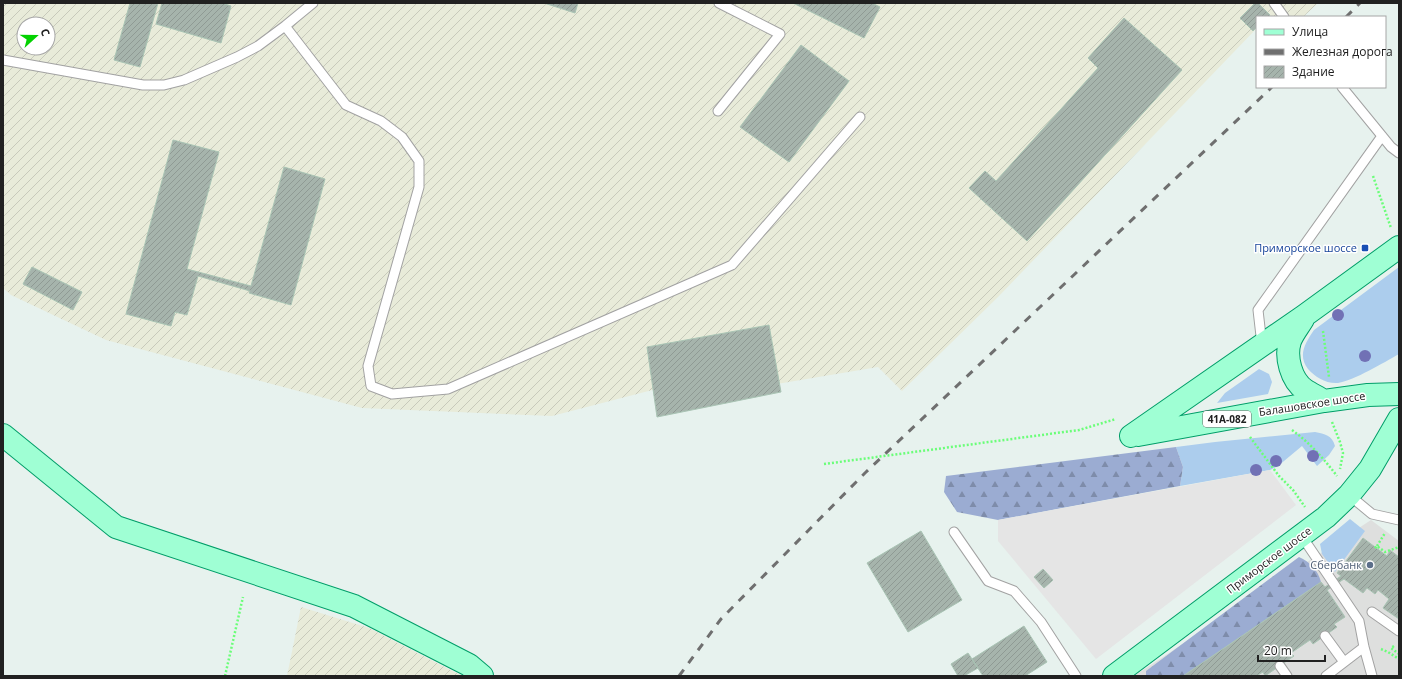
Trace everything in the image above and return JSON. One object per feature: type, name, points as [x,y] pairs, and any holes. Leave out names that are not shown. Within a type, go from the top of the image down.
[{"type":"main road","points":[[1127,426],[1262,345],[1399,247]]},
{"type":"main road","points":[[1304,316],[1290,341],[1288,354],[1290,368],[1304,389],[1328,401]]},
{"type":"main road","name":"Балашовское шоссе","points":[[1127,426],[1368,395],[1399,394]]},
{"type":"main road","name":"Приморское шоссе","points":[[1114,676],[1309,530],[1349,494],[1370,469],[1399,419]]},
{"type":"main road","points":[[3,435],[116,527],[354,606],[469,665],[482,676]]},
{"type":"lane","points":[[3,60],[143,85],[164,85],[198,74],[258,46],[312,3]]},
{"type":"lane","points":[[718,111],[780,34],[719,3]]},
{"type":"lane","points":[[1274,3],[1283,16]]},
{"type":"lane","points":[[285,26],[346,105],[381,122],[402,136],[419,161],[420,187],[368,366],[371,386],[392,394],[448,389],[732,265],[860,117]]},
{"type":"lane","points":[[1343,88],[1382,136],[1399,154]]},
{"type":"lane","points":[[1262,345],[1258,310],[1382,136]]},
{"type":"lane","points":[[1349,494],[1372,514],[1399,520]]},
{"type":"lane","points":[[1309,530],[1359,621],[1372,676]]},
{"type":"lane","points":[[954,532],[988,581],[1014,590],[1041,622],[1076,676]]},
{"type":"lane","points":[[1372,612],[1399,631]]},
{"type":"lane","points":[[1325,636],[1344,662]]},
{"type":"lane","points":[[1326,676],[1364,647]]},
{"type":"lane","points":[[1280,666],[1287,676]]},
{"type":"path","points":[[1288,428],[1301,436],[1322,456],[1338,477],[1343,453],[1332,422],[1328,401],[1322,330]]},
{"type":"path","points":[[824,464],[1079,430],[1127,426]]},
{"type":"path","points":[[1247,433],[1279,476],[1293,490],[1309,530]]},
{"type":"path","points":[[1379,542],[1376,547],[1385,552],[1399,547]]},
{"type":"path","points":[[225,676],[243,597]]},
{"type":"path","points":[[1391,648],[1399,654]]},
{"type":"path","points":[[1388,652],[1399,659]]},
{"type":"shaded area","points":[[3,3],[1318,3],[1304,16],[1256,16],[1256,29],[998,297],[902,391],[878,367],[741,390],[664,387],[552,416],[362,408],[106,340],[11,295],[3,288]]},
{"type":"shaded area","points":[[1399,267],[1399,354],[1361,375],[1338,383],[1325,381],[1314,375],[1305,364],[1303,354],[1308,339],[1314,330]]},
{"type":"shaded area","points":[[1259,369],[1269,374],[1272,382],[1268,394],[1217,403],[1225,393]]},
{"type":"shaded area","points":[[1315,432],[1325,434],[1330,437],[1335,446],[1329,455],[1317,466],[1302,446],[1278,466],[1270,470],[1180,486],[1183,467],[1176,447]]},
{"type":"shaded area","points":[[1270,470],[1296,505],[1096,659],[998,541],[998,520]]},
{"type":"shaded area","points":[[1350,519],[1365,531],[1335,572],[1322,554],[1320,544]]},
{"type":"shaded area","points":[[1371,520],[1399,541],[1399,676],[1134,676]]},
{"type":"shaded area","points":[[301,607],[369,628],[462,676],[287,676]]},
{"type":"green space","points":[[1176,447],[1183,467],[1180,486],[998,520],[957,512],[944,492],[946,476]]},
{"type":"green space","points":[[1299,557],[1307,561],[1313,567],[1321,582],[1183,676],[1146,676],[1146,671]]},
{"type":"building","points":[[130,3],[158,3],[140,67],[114,60]]},
{"type":"building","points":[[162,3],[222,3],[231,6],[221,43],[156,24]]},
{"type":"building","points":[[544,3],[578,3],[575,13]]},
{"type":"building","points":[[793,3],[872,3],[880,7],[864,38]]},
{"type":"building","points":[[1255,3],[1258,3],[1270,15],[1256,16],[1256,28],[1253,31],[1240,18]]},
{"type":"building","points":[[1124,18],[1182,70],[1027,241],[969,188],[985,171],[996,181],[1098,68],[1088,58]]},
{"type":"building","points":[[801,45],[849,81],[789,162],[740,127]]},
{"type":"building","points":[[173,140],[219,152],[187,269],[251,286],[284,167],[325,179],[291,305],[198,276],[187,315],[175,312],[171,326],[126,314]]},
{"type":"building","points":[[32,267],[82,292],[73,310],[23,284]]},
{"type":"building","points":[[769,325],[781,392],[657,417],[647,347]]},
{"type":"building","points":[[921,531],[962,600],[908,632],[867,563]]},
{"type":"building","points":[[1363,538],[1387,556],[1390,550],[1399,557],[1399,619],[1383,608],[1389,599],[1378,590],[1375,594],[1367,588],[1363,593],[1344,579],[1327,590],[1345,617],[1334,624],[1337,627],[1313,644],[1310,640],[1291,653],[1294,656],[1265,676],[1263,672],[1256,676],[1183,676],[1321,582],[1325,587],[1341,576],[1337,573]]},
{"type":"building","points":[[1043,569],[1053,580],[1044,588],[1034,577]]},
{"type":"building","points":[[1024,626],[1047,662],[1025,676],[983,676],[972,659]]},
{"type":"building","points":[[968,653],[978,668],[964,676],[958,676],[951,664]]},
{"type":"railway","points":[[1347,16],[1360,3]]},
{"type":"railway","points":[[679,676],[721,619],[865,473],[1271,88]]},
{"type":"place","name":"Приморское шоссе","points":[[1365,248]]},
{"type":"place","name":"Сбербанк","points":[[1370,565]]}]
